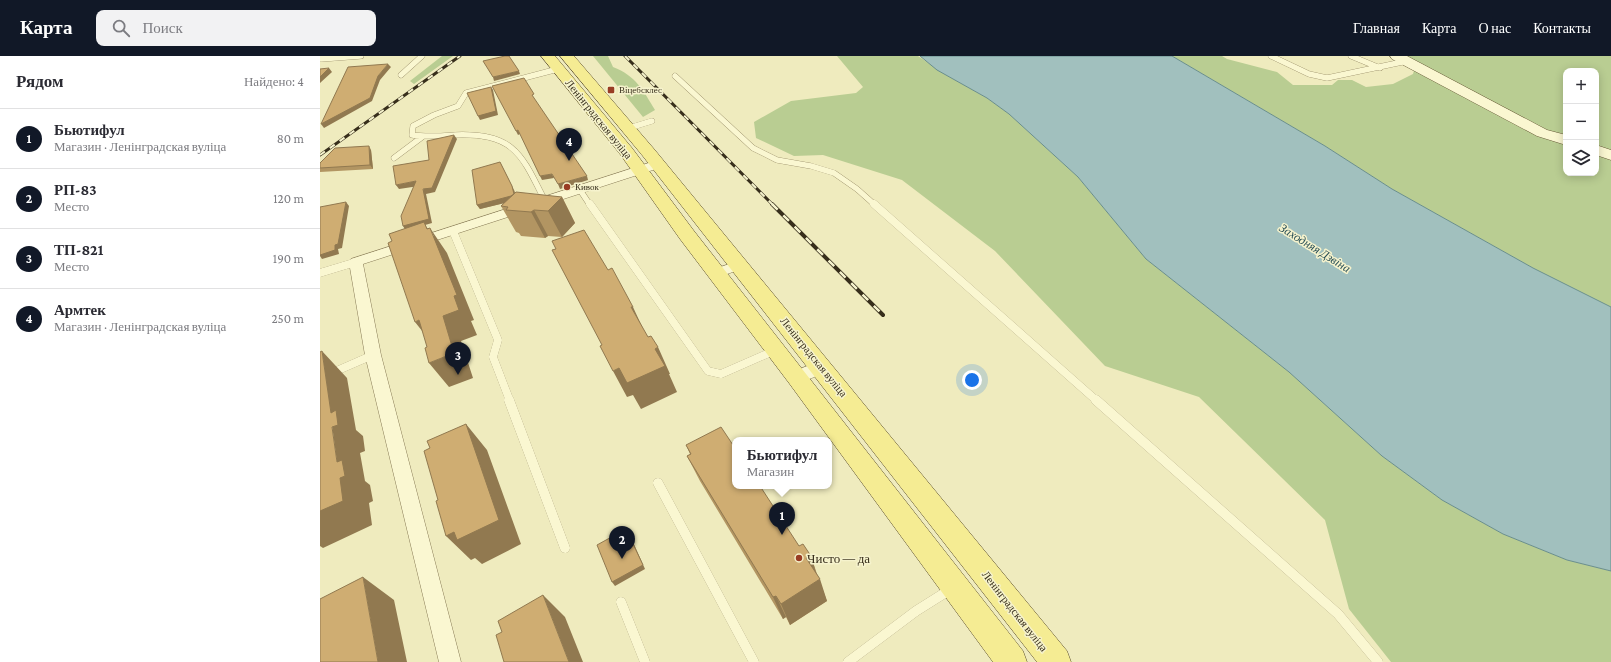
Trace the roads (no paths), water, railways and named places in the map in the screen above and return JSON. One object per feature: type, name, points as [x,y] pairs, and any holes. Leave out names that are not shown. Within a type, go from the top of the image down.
[{"type":"main road","name":"Ленінградская вуліца","points":[[548,56],[563,62],[629,128],[821,366],[1056,662]]},
{"type":"main road","name":"Ленінградская вуліца","points":[[563,62],[716,273],[777,349],[1012,662]]},
{"type":"street","points":[[1402,59],[1542,133],[1563,139]]},
{"type":"street","points":[[1599,151],[1611,155]]},
{"type":"street","points":[[450,662],[373,355],[356,262],[658,164]]},
{"type":"street","points":[[716,273],[739,265]]},
{"type":"street","points":[[798,377],[821,366]]},
{"type":"lane","points":[[322,58],[361,56]]},
{"type":"lane","points":[[402,75],[422,56]]},
{"type":"lane","points":[[1271,56],[1309,74],[1327,78],[1380,68],[1402,59]]},
{"type":"lane","points":[[1351,56],[1380,68]]},
{"type":"lane","points":[[544,201],[526,163],[515,148],[502,139],[473,134],[422,137],[412,135],[413,126],[434,115],[458,106],[466,92],[563,62]]},
{"type":"lane","points":[[675,76],[754,148],[777,160],[811,166],[834,173],[857,189],[1338,614],[1378,662]]},
{"type":"lane","points":[[629,128],[652,121]]},
{"type":"lane","points":[[394,158],[422,137]]},
{"type":"lane","points":[[580,190],[708,371],[720,374],[777,349]]},
{"type":"lane","points":[[453,231],[498,340],[493,357],[565,548]]},
{"type":"lane","points":[[320,272],[356,262]]},
{"type":"lane","points":[[320,378],[373,355]]},
{"type":"lane","points":[[658,483],[754,662]]},
{"type":"lane","points":[[848,662],[916,611],[955,586]]},
{"type":"lane","points":[[620,602],[645,662]]},
{"type":"water","name":"Заходняя Дзвіна","points":[[920,56],[1172,56],[1325,146],[1392,189],[1533,268],[1611,307],[1611,571],[1567,560],[1503,534],[1442,500],[1382,456],[1289,372],[1146,259],[1078,177],[1009,114],[987,98],[937,70]]},
{"type":"railway","points":[[320,155],[460,56]]},
{"type":"railway","points":[[625,56],[773,205]]},
{"type":"railway","points":[[773,205],[883,315]]},
{"type":"place","name":"Віцебсклес","points":[[611,90]]},
{"type":"place","name":"Армтек","points":[[569,161]]},
{"type":"place","name":"Кивок","points":[[567,187]]},
{"type":"place","name":"ТП-821","points":[[458,375]]},
{"type":"place","name":"Бьютифул","points":[[782,535]]},
{"type":"place","name":"Чисто — да","points":[[799,558]]},
{"type":"place","name":"РП-83","points":[[622,559]]}]
